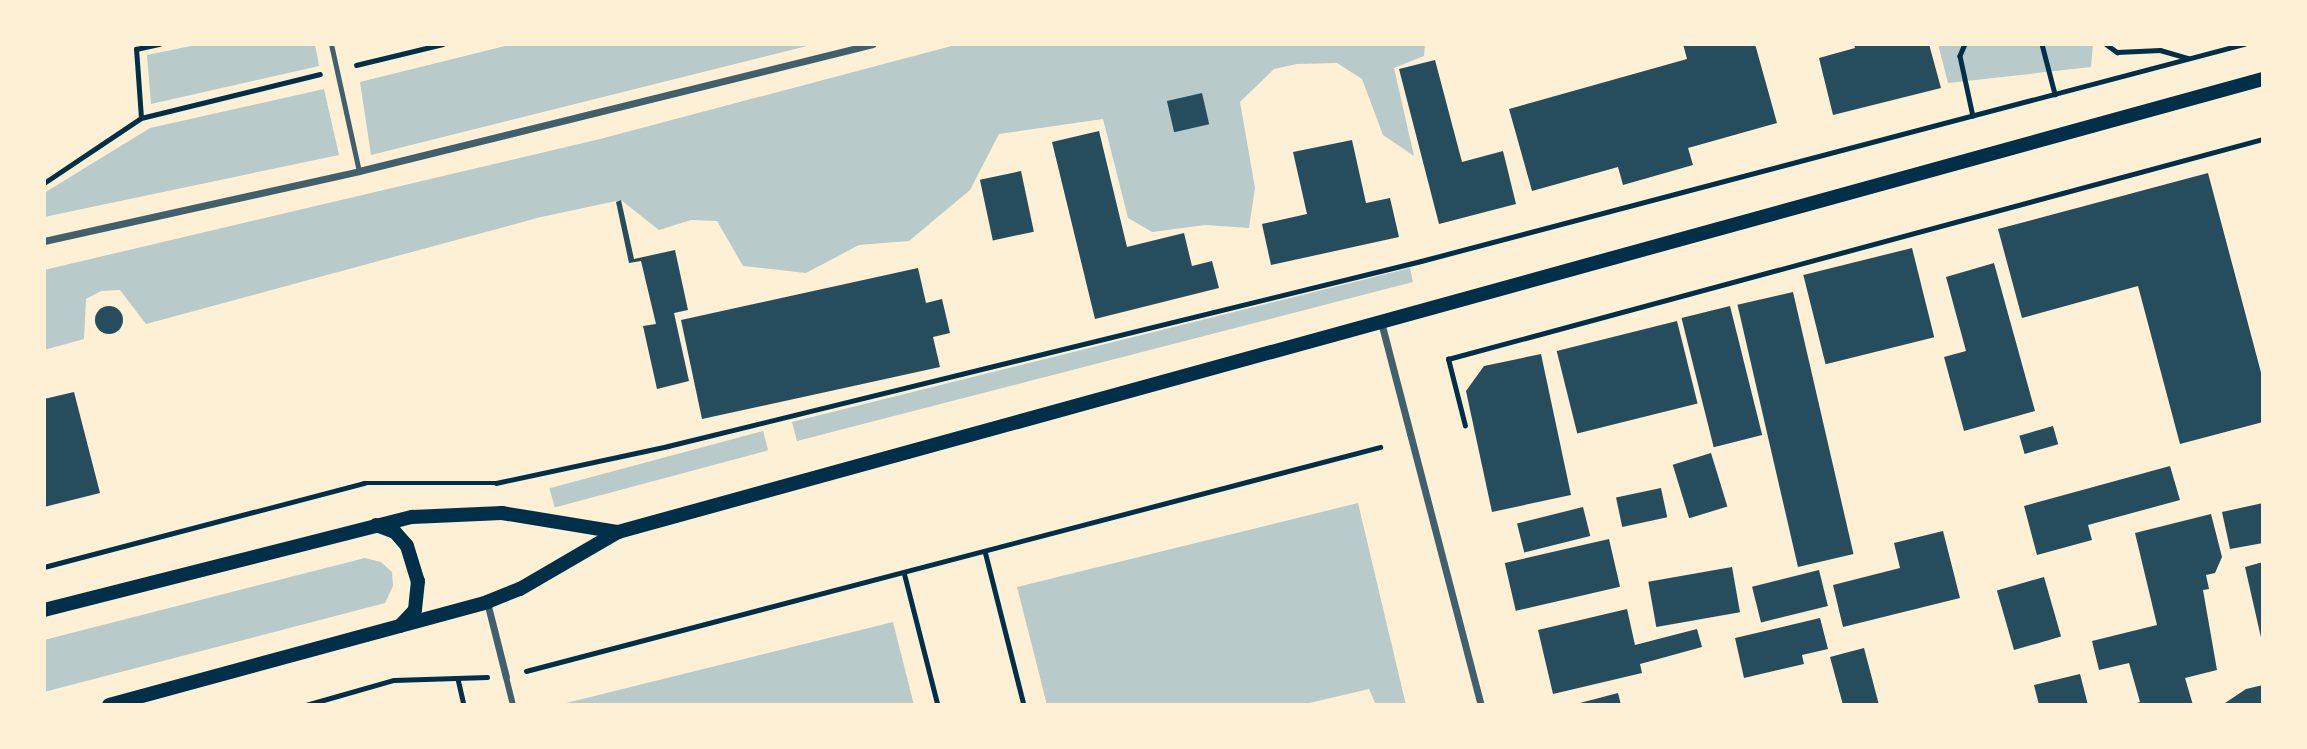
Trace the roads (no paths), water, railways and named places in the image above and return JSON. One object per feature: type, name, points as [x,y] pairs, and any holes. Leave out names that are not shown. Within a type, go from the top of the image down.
[{"type":"main road","points":[[109,705],[487,602],[520,589],[618,532],[2263,80]]},
{"type":"main road","points":[[44,610],[375,524],[444,513],[502,513],[618,532]]},
{"type":"main road","points":[[375,524],[395,533],[407,546],[418,581],[415,610],[400,626]]},
{"type":"street","points":[[44,241],[359,171],[873,44]]},
{"type":"street","points":[[1381,322],[1481,705]]},
{"type":"street","points":[[487,602],[513,705]]},
{"type":"lane","points":[[331,44],[359,171]]}]
